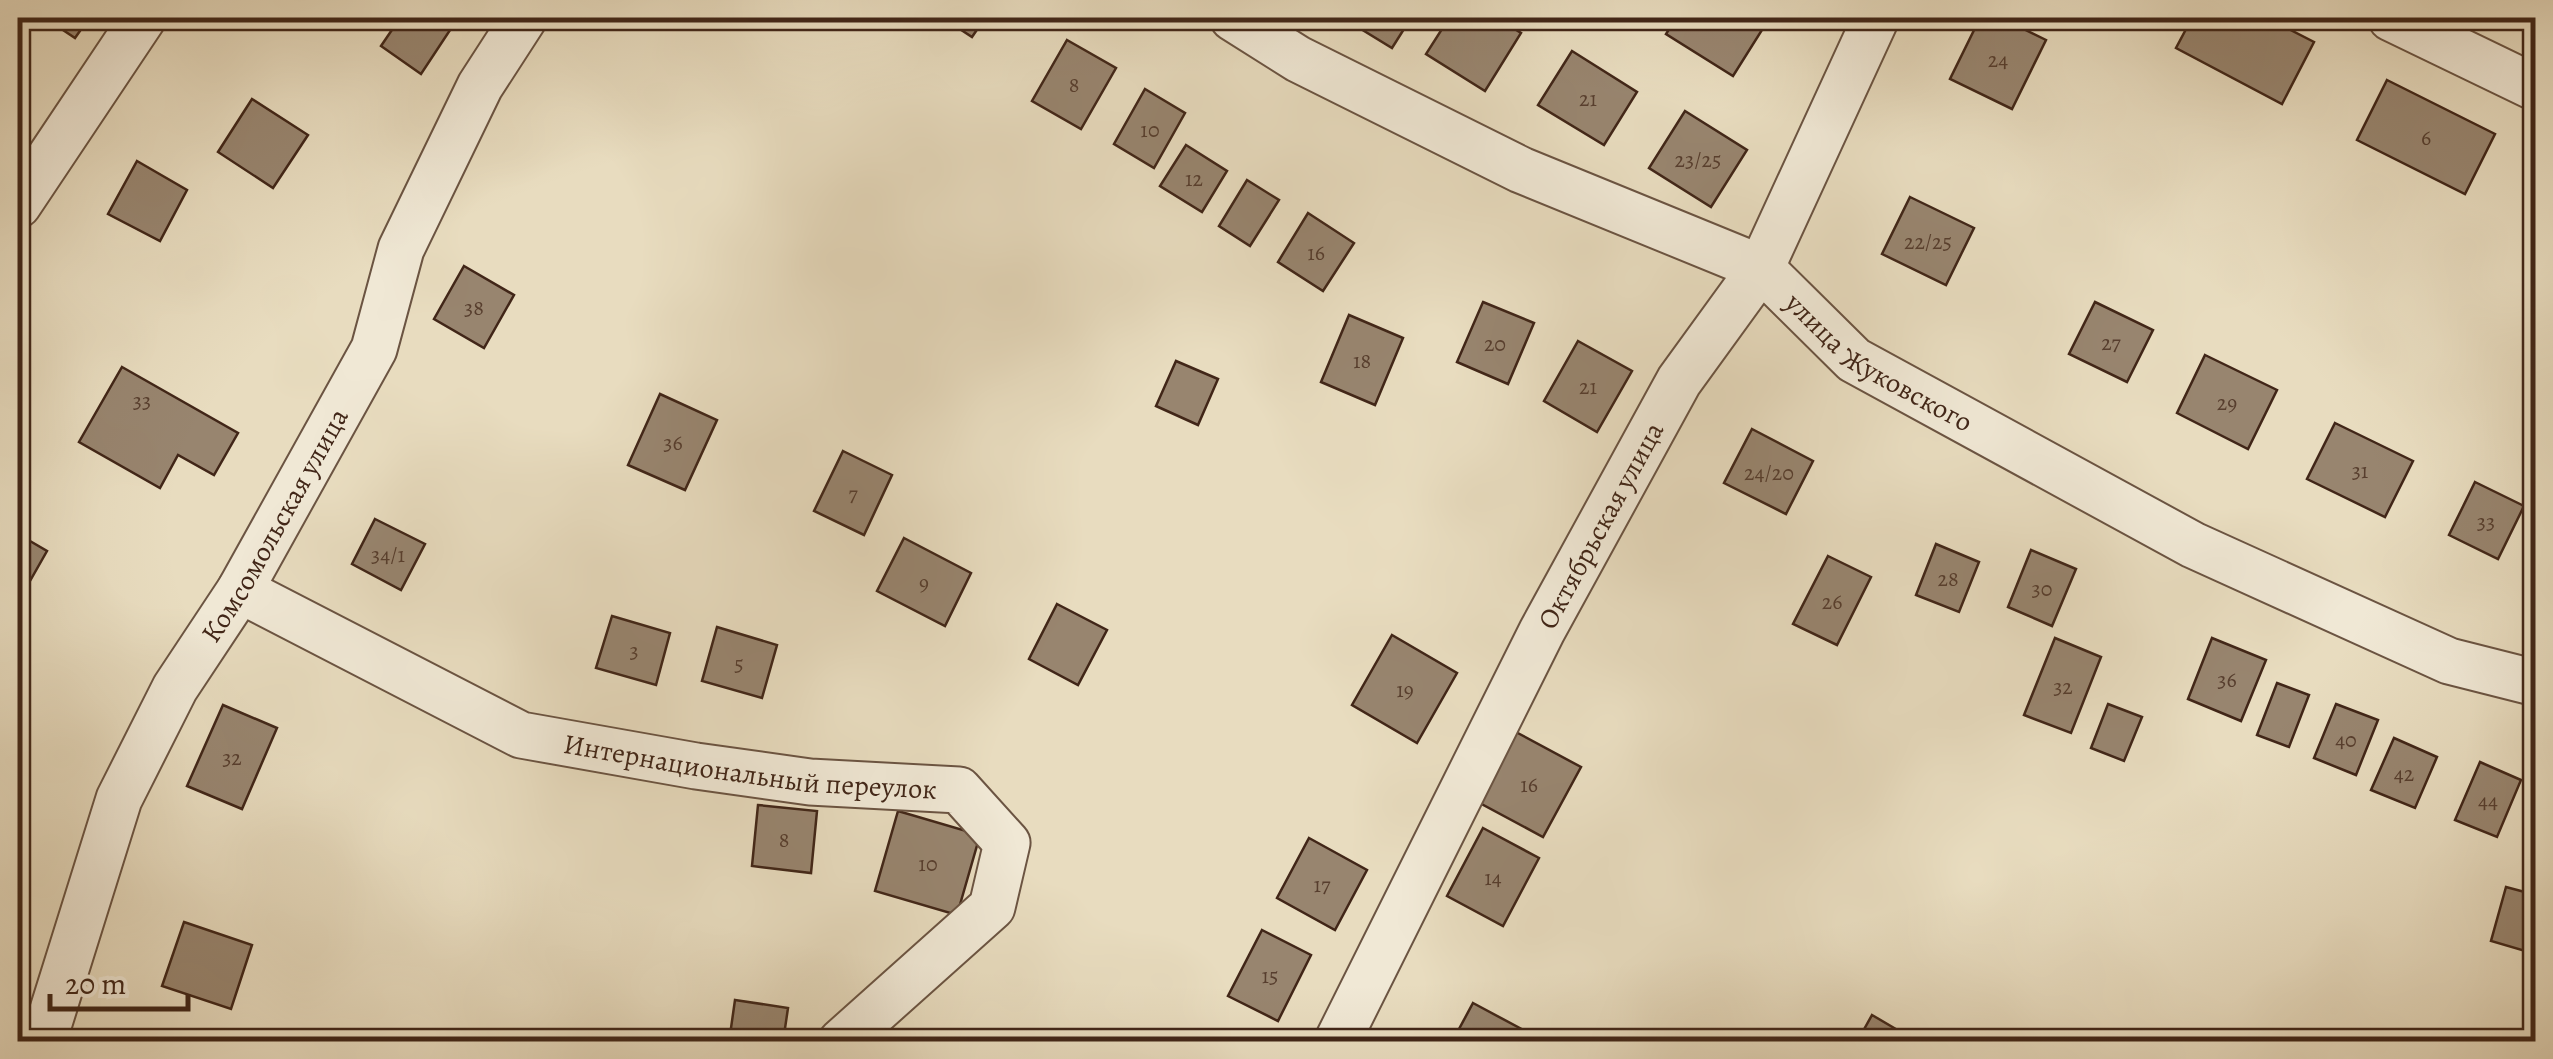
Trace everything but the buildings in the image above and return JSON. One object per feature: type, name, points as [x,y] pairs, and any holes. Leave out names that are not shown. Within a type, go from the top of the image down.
[{"type":"street","points":[[18,206],[142,18]]},
{"type":"street","name":"Комсомольская улица","points":[[43,1042],[119,799],[175,688],[240,590],[374,348],[401,250],[480,86],[524,18]]},
{"type":"street","name":"улица Жуковского","points":[[1233,18],[1298,59],[1521,170],[1761,268],[1854,360],[2193,545],[2449,661],[2536,683]]},
{"type":"street","name":"Октябрьская улица","points":[[1337,1042],[1542,631],[1679,382],[1761,268],[1876,18]]},
{"type":"street","points":[[2392,18],[2536,88]]},
{"type":"street","name":"Интернациональный переулок","points":[[240,590],[521,735],[810,782],[959,790],[1007,843],[992,907],[842,1042]]}]
